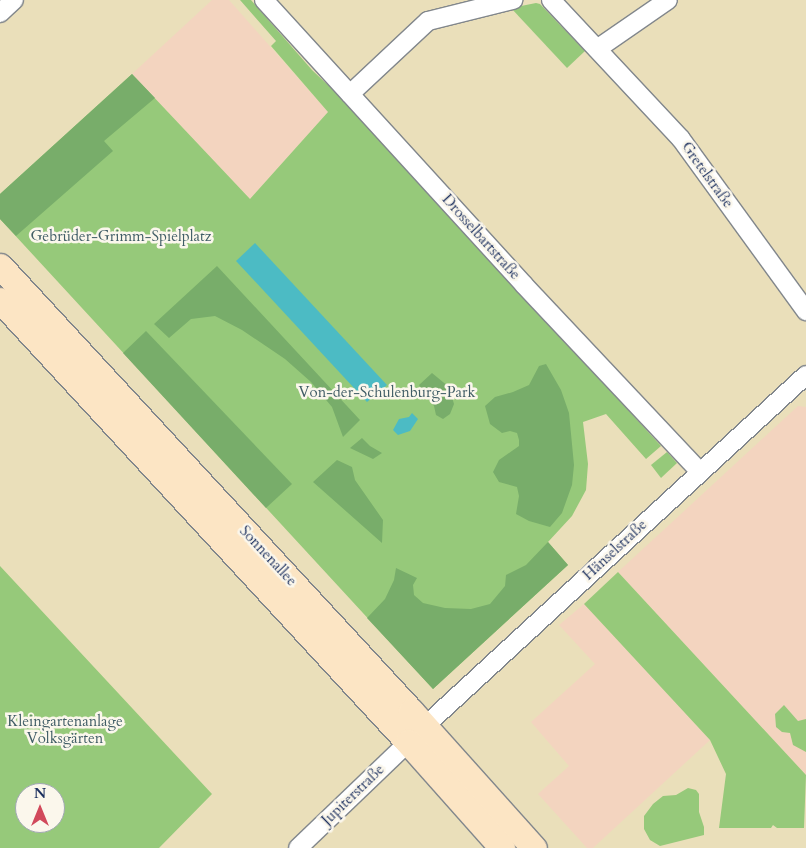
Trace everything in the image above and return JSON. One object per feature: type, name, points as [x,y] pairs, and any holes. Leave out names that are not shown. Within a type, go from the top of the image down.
[{"type":"main road","name":"Sonnenallee","points":[[0,266],[416,734],[502,848]]},
{"type":"main road","name":"Sonnenallee","points":[[0,300],[416,734],[534,848]]},
{"type":"street","points":[[0,13],[14,0]]},
{"type":"street","name":"Drosselbartstraße","points":[[264,0],[700,472]]},
{"type":"street","points":[[350,94],[428,21],[512,0]]},
{"type":"street","name":"Gretelstraße","points":[[551,0],[681,139],[806,311]]},
{"type":"street","points":[[597,49],[668,0]]},
{"type":"street","name":"Hänselstraße","points":[[416,734],[806,374]]},
{"type":"street","name":"Jupiterstraße","points":[[298,848],[416,734]]},
{"type":"shaded area","points":[[212,0],[229,0],[328,112],[250,199],[132,74]]},
{"type":"shaded area","points":[[798,406],[806,407],[806,775],[618,572]]},
{"type":"shaded area","points":[[584,604],[710,740],[593,848],[587,848],[538,794],[569,766],[531,722],[595,664],[559,625]]},
{"type":"green space","name":"Von-der-Schulenburg-Park","points":[[240,0],[251,0],[312,70],[349,105],[661,446],[646,459],[606,414],[583,422],[588,464],[586,490],[572,516],[548,542],[568,565],[433,689],[0,219],[0,194],[132,74],[250,199],[328,112],[271,46],[276,41]]},
{"type":"green space","points":[[536,3],[540,4],[585,51],[567,68],[511,8]]},
{"type":"green space","points":[[132,74],[155,98],[104,141],[113,151],[16,236],[0,219],[0,194]]},
{"type":"green space","points":[[217,266],[360,420],[343,437],[332,407],[311,382],[285,359],[242,330],[215,316],[191,319],[169,338],[154,324]]},
{"type":"green space","points":[[146,331],[292,484],[266,508],[123,353]]},
{"type":"green space","points":[[546,364],[561,390],[569,413],[574,465],[572,485],[562,513],[550,527],[529,521],[516,514],[519,496],[517,487],[499,482],[493,472],[499,460],[519,446],[519,440],[517,433],[510,431],[502,433],[490,424],[485,406],[495,397],[529,385],[539,366]]},
{"type":"green space","points":[[432,373],[449,387],[454,404],[450,414],[443,419],[436,415],[434,406],[419,385]]},
{"type":"green space","points":[[362,438],[370,446],[382,453],[373,459],[350,448]]},
{"type":"green space","points":[[667,452],[677,463],[661,478],[651,465]]},
{"type":"green space","points":[[337,460],[352,467],[355,480],[383,520],[382,543],[313,482]]},
{"type":"green space","points":[[548,542],[568,565],[433,689],[367,618],[385,599],[394,580],[396,568],[417,578],[413,585],[414,595],[423,603],[445,608],[471,609],[490,604],[505,586],[506,575],[526,565]]},
{"type":"green space","name":"Kleingartenanlage Volksgärten","points":[[0,566],[212,794],[159,848],[0,848]]},
{"type":"green space","points":[[618,572],[806,775],[804,828],[777,828],[773,825],[771,828],[719,828],[726,774],[710,740],[584,604]]},
{"type":"green space","points":[[784,705],[798,721],[806,719],[806,752],[793,745],[790,733],[782,732],[776,727],[775,714]]},
{"type":"green space","points":[[688,788],[696,790],[699,794],[699,812],[704,827],[704,835],[660,846],[650,840],[644,829],[644,816],[653,804],[663,796],[676,795]]},
{"type":"water","points":[[255,243],[387,385],[367,402],[236,261]]},
{"type":"water","points":[[412,413],[418,419],[410,431],[398,435],[393,430],[399,419],[409,417]]},
{"type":"park label","name":"Gebrüder-Grimm-Spielplatz","points":[[121,237]]}]
